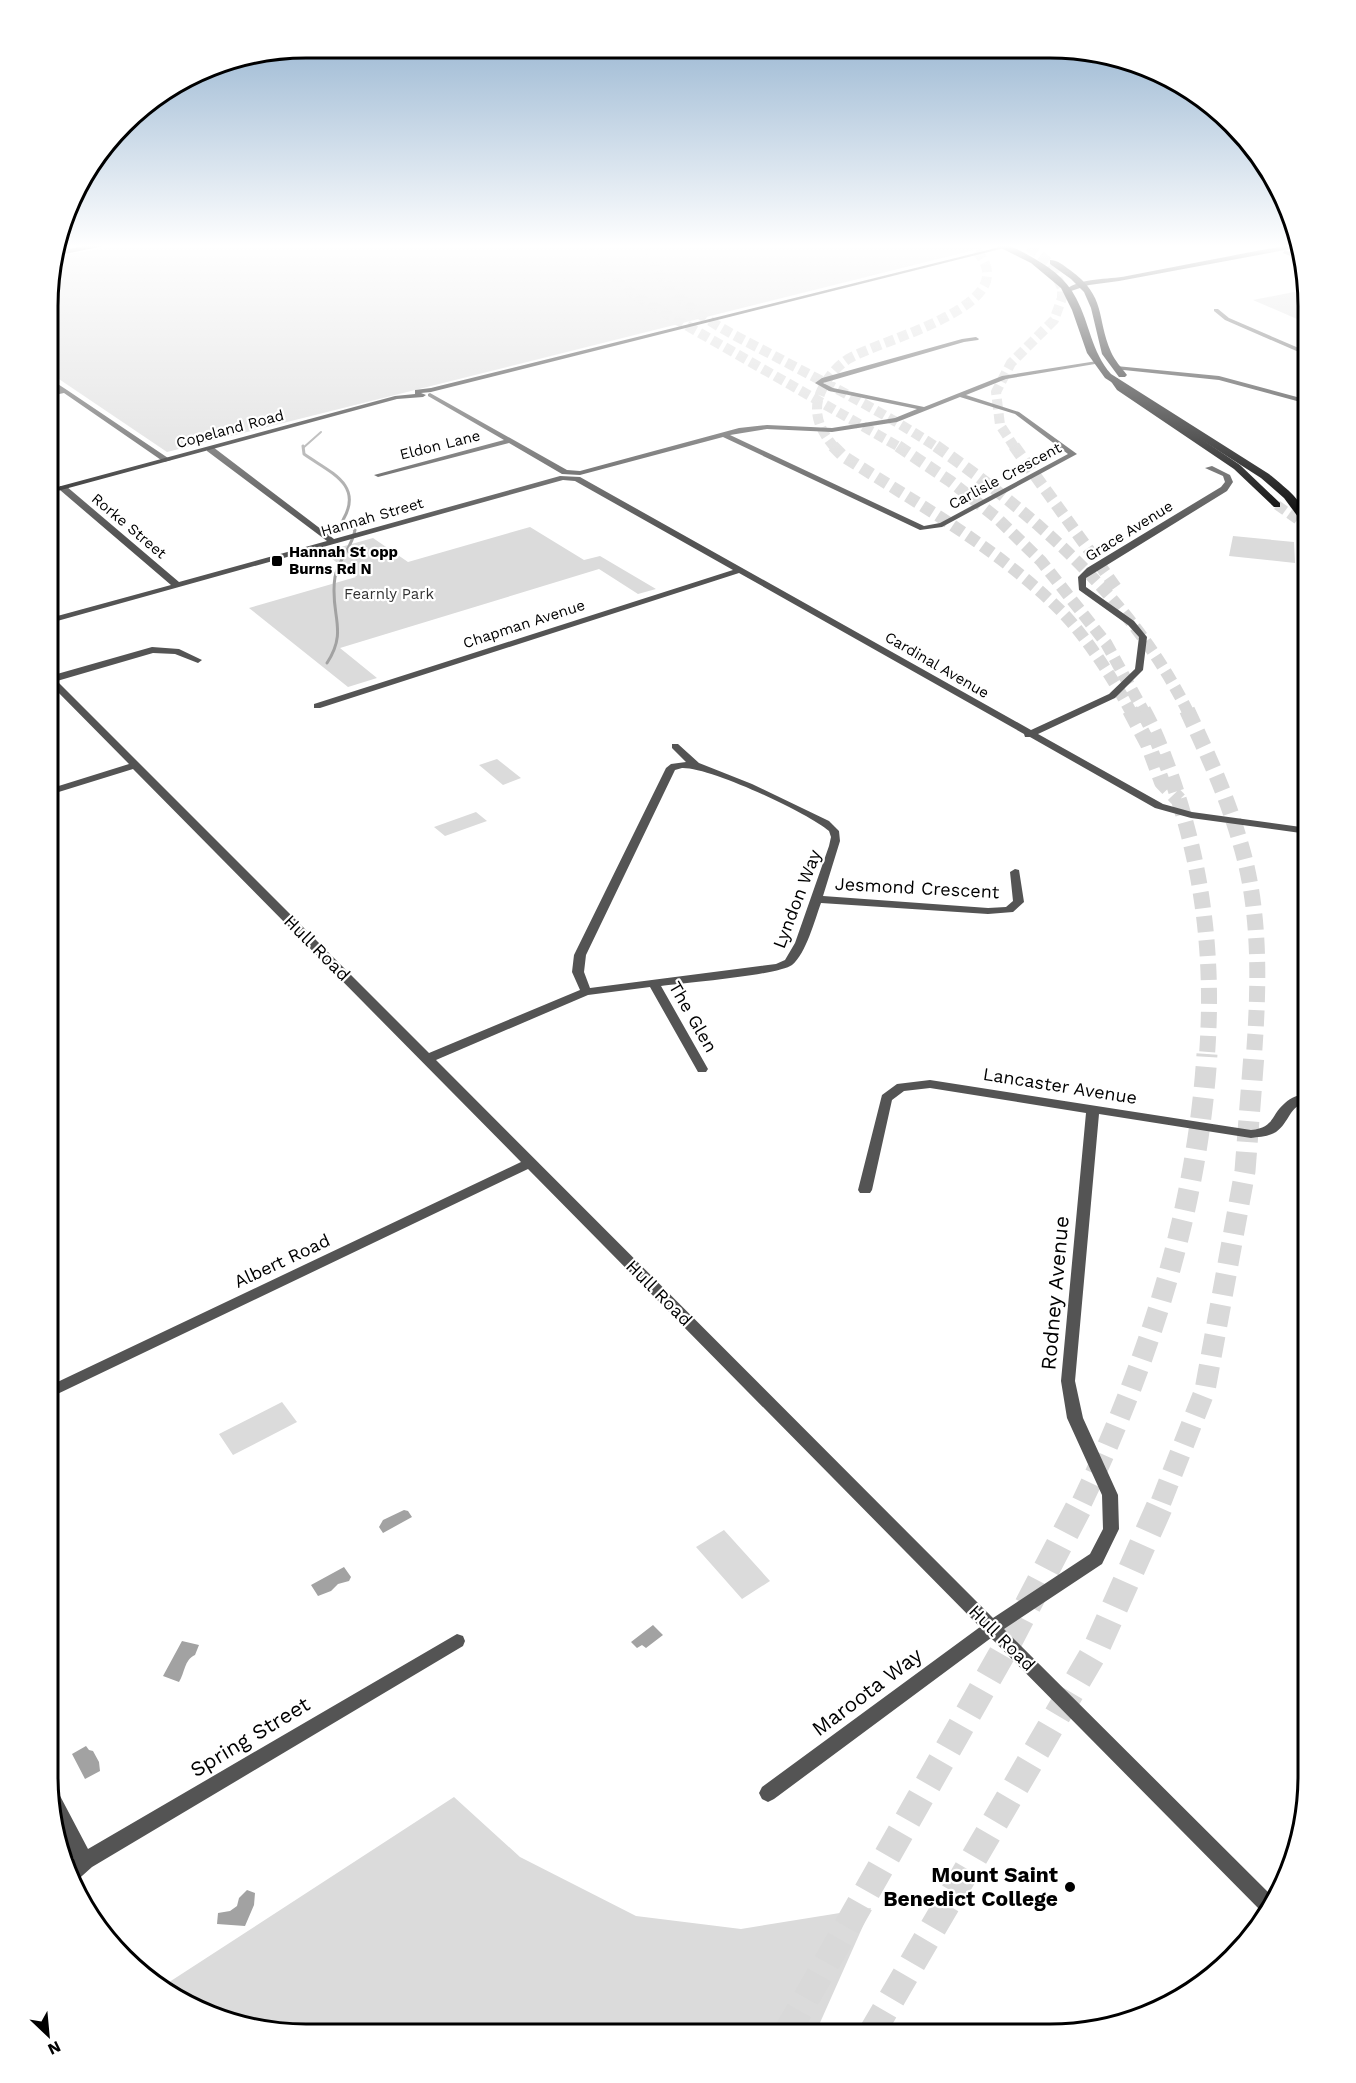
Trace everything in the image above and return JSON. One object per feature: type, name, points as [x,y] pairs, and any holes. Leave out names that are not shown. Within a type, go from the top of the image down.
[{"type":"highway","points":[[1085,341],[1095,362],[1114,380],[1265,476],[1288,496],[1298,510]]},
{"type":"highway","points":[[1102,341],[1104,351],[1116,368],[1139,389],[1277,474],[1298,491]]},
{"type":"main road","points":[[430,392],[629,341]]},
{"type":"main road","points":[[1116,368],[1219,378],[1298,399]]},
{"type":"main road","points":[[1114,380],[1120,388],[1232,464],[1277,505]]},
{"type":"main road","name":"Copeland Road","points":[[58,489],[388,400],[430,392]]},
{"type":"street","points":[[927,409],[831,390],[818,383],[825,379],[960,341]]},
{"type":"street","points":[[1278,341],[1298,350]]},
{"type":"street","points":[[430,392],[564,475],[579,476],[723,434],[767,428],[832,430],[897,420],[1015,374],[1095,362]]},
{"type":"street","points":[[58,386],[168,460]]},
{"type":"street","points":[[58,392],[65,391]]},
{"type":"street","name":"Carlisle Crescent","points":[[723,434],[930,531],[1073,454],[1017,413],[961,395]]},
{"type":"street","name":"Eldon Lane","points":[[378,475],[509,441]]},
{"type":"street","points":[[210,449],[333,542]]},
{"type":"street","name":"Grace Avenue","points":[[1028,735],[1112,696],[1139,670],[1143,637],[1131,623],[1082,588],[1082,577],[1224,489],[1229,482],[1226,476],[1209,468]]},
{"type":"street","name":"Hannah Street","points":[[58,619],[564,475]]},
{"type":"street","name":"Cardinal Avenue","points":[[579,476],[1028,735],[1159,806],[1191,815],[1298,828]]},
{"type":"street","name":"Rorke Street","points":[[63,488],[177,585]]},
{"type":"street","name":"Chapman Avenue","points":[[317,706],[740,570]]},
{"type":"street","points":[[58,678],[152,650],[167,648],[198,660]]},
{"type":"street","name":"Hull Road","points":[[58,688],[1264,1902]]},
{"type":"street","name":"Lyndon Way","points":[[670,768],[674,744],[696,766]]},
{"type":"street","name":"Lyndon Way","points":[[427,1059],[586,992],[758,970],[792,961],[836,842],[837,836],[833,829],[805,812],[714,771],[679,764],[670,768],[580,955],[578,972],[586,992]]},
{"type":"street","points":[[58,789],[135,765]]},
{"type":"street","name":"Jesmond Crescent","points":[[816,899],[1009,910],[1019,902],[1015,872]]},
{"type":"street","name":"The Glen","points":[[653,982],[702,1069]]},
{"type":"street","name":"Lancaster Avenue","points":[[865,1190],[886,1098],[902,1087],[930,1084],[1231,1132],[1260,1134],[1275,1128],[1286,1107],[1298,1100]]},
{"type":"street","name":"Rodney Avenue","points":[[992,1628],[1096,1559],[1111,1529],[1110,1495],[1075,1418],[1068,1381],[1093,1110]]},
{"type":"street","name":"Albert Road","points":[[58,1388],[530,1163]]},
{"type":"street","name":"Maroota Way","points":[[768,1793],[992,1628]]},
{"type":"street","name":"Spring Street","points":[[76,1869],[85,1861],[458,1641]]},
{"type":"street","points":[[62,1816],[85,1861]]},
{"type":"green space","points":[[58,341],[610,341],[167,452],[58,378]]},
{"type":"green space","name":"Fearnly Park","points":[[530,527],[584,560],[600,556],[656,589],[638,594],[599,569],[340,648],[377,678],[348,687],[249,608],[356,577],[323,552],[373,538],[408,562]]},
{"type":"green space","points":[[1233,536],[1294,542],[1295,563],[1229,556]]},
{"type":"green space","points":[[497,759],[521,778],[503,785],[479,765]]},
{"type":"green space","points":[[476,812],[487,821],[445,836],[434,827]]},
{"type":"green space","points":[[282,1402],[297,1422],[233,1455],[219,1434]]},
{"type":"green space","points":[[724,1530],[770,1581],[742,1599],[696,1547]]},
{"type":"green space","points":[[454,1797],[520,1857],[636,1916],[741,1929],[871,1908],[819,2024],[290,2024],[258,2020],[211,2006],[168,1983]]},
{"type":"shaded area","points":[[404,1510],[408,1511],[412,1517],[383,1533],[379,1527],[383,1520]]},
{"type":"shaded area","points":[[344,1567],[351,1577],[349,1581],[338,1584],[331,1591],[318,1596],[311,1585]]},
{"type":"shaded area","points":[[653,1625],[663,1635],[646,1648],[642,1645],[637,1648],[631,1642]]},
{"type":"shaded area","points":[[182,1641],[199,1645],[195,1655],[187,1663],[179,1682],[163,1676]]},
{"type":"shaded area","points":[[86,1746],[93,1751],[99,1762],[100,1771],[85,1779],[72,1754]]},
{"type":"shaded area","points":[[247,1890],[255,1893],[254,1905],[245,1926],[217,1924],[218,1913],[230,1911],[237,1906],[239,1898]]},
{"type":"waterway","points":[[303,448],[321,432]]},
{"type":"waterway","points":[[303,448],[304,454],[341,480],[349,497],[348,508],[343,520],[355,530],[335,577],[334,601],[338,631],[337,641],[327,663]]},
{"type":"tunnel","points":[[714,341],[818,401]]},
{"type":"tunnel","points":[[745,341],[826,383]]},
{"type":"tunnel","points":[[826,383],[835,370],[848,359],[889,341]]},
{"type":"tunnel","points":[[1015,448],[1000,425],[996,392],[1011,363],[1033,341]]},
{"type":"tunnel","points":[[818,401],[826,383]]},
{"type":"tunnel","points":[[826,383],[938,448]]},
{"type":"tunnel","points":[[818,401],[901,448]]},
{"type":"tunnel","points":[[818,401],[819,422],[835,448]]},
{"type":"tunnel","points":[[936,446],[1010,501],[1079,563],[1139,633],[1165,671],[1187,711]]},
{"type":"tunnel","points":[[1014,446],[1117,589]]},
{"type":"tunnel","points":[[835,448],[843,456],[983,546],[1035,587],[1080,632],[1131,712]]},
{"type":"tunnel","points":[[901,448],[950,481],[997,518],[1041,561],[1106,643],[1144,712]]},
{"type":"tunnel","points":[[1277,505],[1298,520]]},
{"type":"tunnel","points":[[1130,710],[1148,744],[1162,782],[1178,799]]},
{"type":"tunnel","points":[[1143,710],[1158,741],[1178,799]]},
{"type":"tunnel","points":[[1187,711],[1223,791],[1247,868],[1257,948],[1254,1055]]},
{"type":"tunnel","points":[[1178,799],[1191,843],[1204,912],[1209,983],[1207,1055]]},
{"type":"tunnel","points":[[1082,1502],[1128,1395],[1166,1284],[1193,1170],[1202,1112],[1207,1054]]},
{"type":"tunnel","points":[[1161,1502],[1205,1390],[1245,1171],[1254,1054]]},
{"type":"tunnel","points":[[792,2024],[1007,1645],[1082,1501]]},
{"type":"tunnel","points":[[877,2024],[1096,1649],[1162,1501]]},
{"type":"place","name":"Hannah St opp Burns Rd N","points":[[277,561]]},
{"type":"place","name":"Mount Saint Benedict College","points":[[1070,1887]]}]
